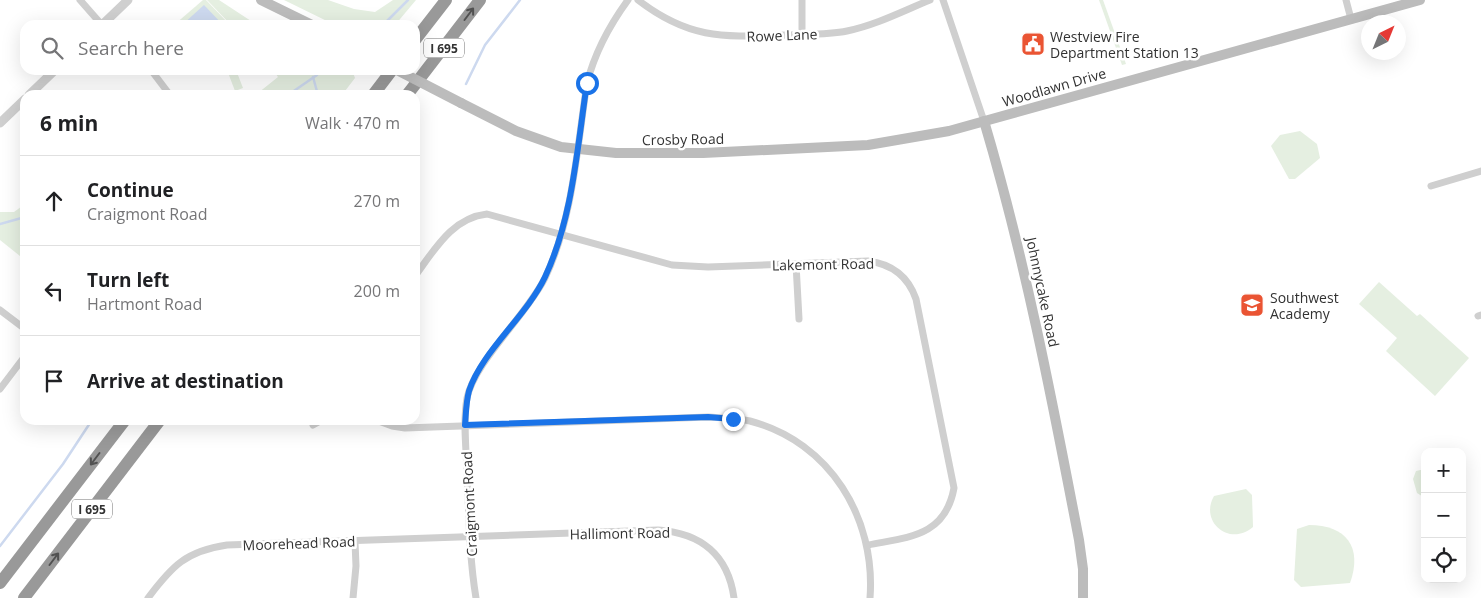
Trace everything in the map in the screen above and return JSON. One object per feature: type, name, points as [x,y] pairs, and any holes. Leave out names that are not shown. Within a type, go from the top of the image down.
[{"type":"highway","name":"I 695","points":[[420,34],[446,0]]},
{"type":"highway","name":"I 695","points":[[411,90],[480,0]]},
{"type":"highway","points":[[377,90],[388,75]]},
{"type":"highway","name":"I 695","points":[[0,583],[121,425]]},
{"type":"highway","name":"I 695","points":[[24,598],[156,425]]},
{"type":"main road","points":[[261,0],[302,20]]},
{"type":"main road","name":"Woodlawn Drive","points":[[984,121],[1420,0]]},
{"type":"main road","name":"Crosby Road","points":[[407,75],[516,131],[561,147],[616,153],[654,154],[868,145],[916,138],[984,121]]},
{"type":"main road","name":"Johnnycake Road","points":[[984,121],[1019,245],[1037,330],[1079,540],[1083,569],[1083,598]]},
{"type":"street","points":[[80,0],[98,20]]},
{"type":"street","points":[[107,20],[128,0]]},
{"type":"street","name":"Craigmont Road","points":[[476,598],[470,537],[465,425],[467,398],[475,377],[534,296],[544,278],[560,236],[592,64],[608,30],[628,0]]},
{"type":"street","name":"Rowe Lane","points":[[638,0],[667,20],[699,32],[730,37],[853,30],[930,0]]},
{"type":"street","points":[[802,0],[802,34]]},
{"type":"street","name":"Johnnycake Road","points":[[943,0],[984,121]]},
{"type":"street","points":[[1346,0],[1351,19]]},
{"type":"street","points":[[34,90],[50,75]]},
{"type":"street","points":[[155,75],[166,90]]},
{"type":"street","points":[[0,123],[20,104]]},
{"type":"street","points":[[1431,186],[1481,171]]},
{"type":"street","name":"Lakemont Road","points":[[420,270],[454,227],[475,215],[487,214],[500,216],[560,236],[672,266],[868,261],[880,262],[900,272],[913,289],[916,299],[954,488],[952,500],[940,519],[926,532],[916,536],[868,544]]},
{"type":"street","points":[[796,264],[799,319]]},
{"type":"street","points":[[0,310],[20,325]]},
{"type":"street","points":[[0,389],[20,363]]},
{"type":"street","points":[[389,425],[405,428],[708,417],[749,421],[767,427],[800,445],[833,475],[854,507],[868,544],[870,598]]},
{"type":"street","name":"Hallimont Road","points":[[470,537],[673,531],[695,538],[716,555],[729,575],[734,598]]},
{"type":"street","name":"Moorehead Road","points":[[148,598],[179,561],[207,548],[227,545],[470,537]]},
{"type":"street","points":[[353,598],[356,566],[355,542]]},
{"type":"green space","points":[[203,0],[206,0],[225,20],[180,20]]},
{"type":"green space","points":[[207,0],[219,0],[249,20],[226,20]]},
{"type":"green space","points":[[284,0],[328,0],[354,9],[375,12],[393,0],[416,0],[399,20],[325,20]]},
{"type":"green space","points":[[1099,0],[1103,0],[1126,64],[1122,65]]},
{"type":"green space","points":[[229,75],[238,75],[243,88],[235,90]]},
{"type":"green space","points":[[277,75],[354,75],[355,78],[346,90],[262,90],[278,77]]},
{"type":"green space","points":[[1300,131],[1317,144],[1320,158],[1295,179],[1289,179],[1271,146],[1280,135]]},
{"type":"green space","points":[[20,208],[20,256],[0,240],[0,212],[14,212]]},
{"type":"green space","points":[[1379,282],[1417,316],[1420,314],[1469,358],[1435,396],[1386,351],[1397,338],[1359,304]]},
{"type":"green space","points":[[1421,470],[1421,496],[1417,493],[1413,479],[1416,471]]},
{"type":"green space","points":[[1246,489],[1252,495],[1253,527],[1235,534],[1219,529],[1211,515],[1210,506],[1214,496]]},
{"type":"green space","points":[[1309,525],[1333,529],[1348,540],[1354,559],[1350,583],[1301,587],[1294,580],[1297,529]]},
{"type":"water","points":[[204,5],[218,20],[188,20]]},
{"type":"waterway","points":[[388,20],[408,0]]},
{"type":"waterway","points":[[466,84],[485,45],[520,0]]},
{"type":"waterway","points":[[295,90],[317,75]]},
{"type":"waterway","points":[[313,77],[317,90]]},
{"type":"waterway","points":[[0,224],[20,218]]},
{"type":"waterway","points":[[0,546],[63,464],[89,425]]},
{"type":"place","name":"Westview Fire Department Station 13","points":[[1033,44]]},
{"type":"place","name":"Southwest Academy","points":[[1252,305]]},
{"type":"route","points":[[587,83],[567,208],[552,260],[524,313],[475,377],[467,398],[465,425],[708,417],[733,419]]}]
